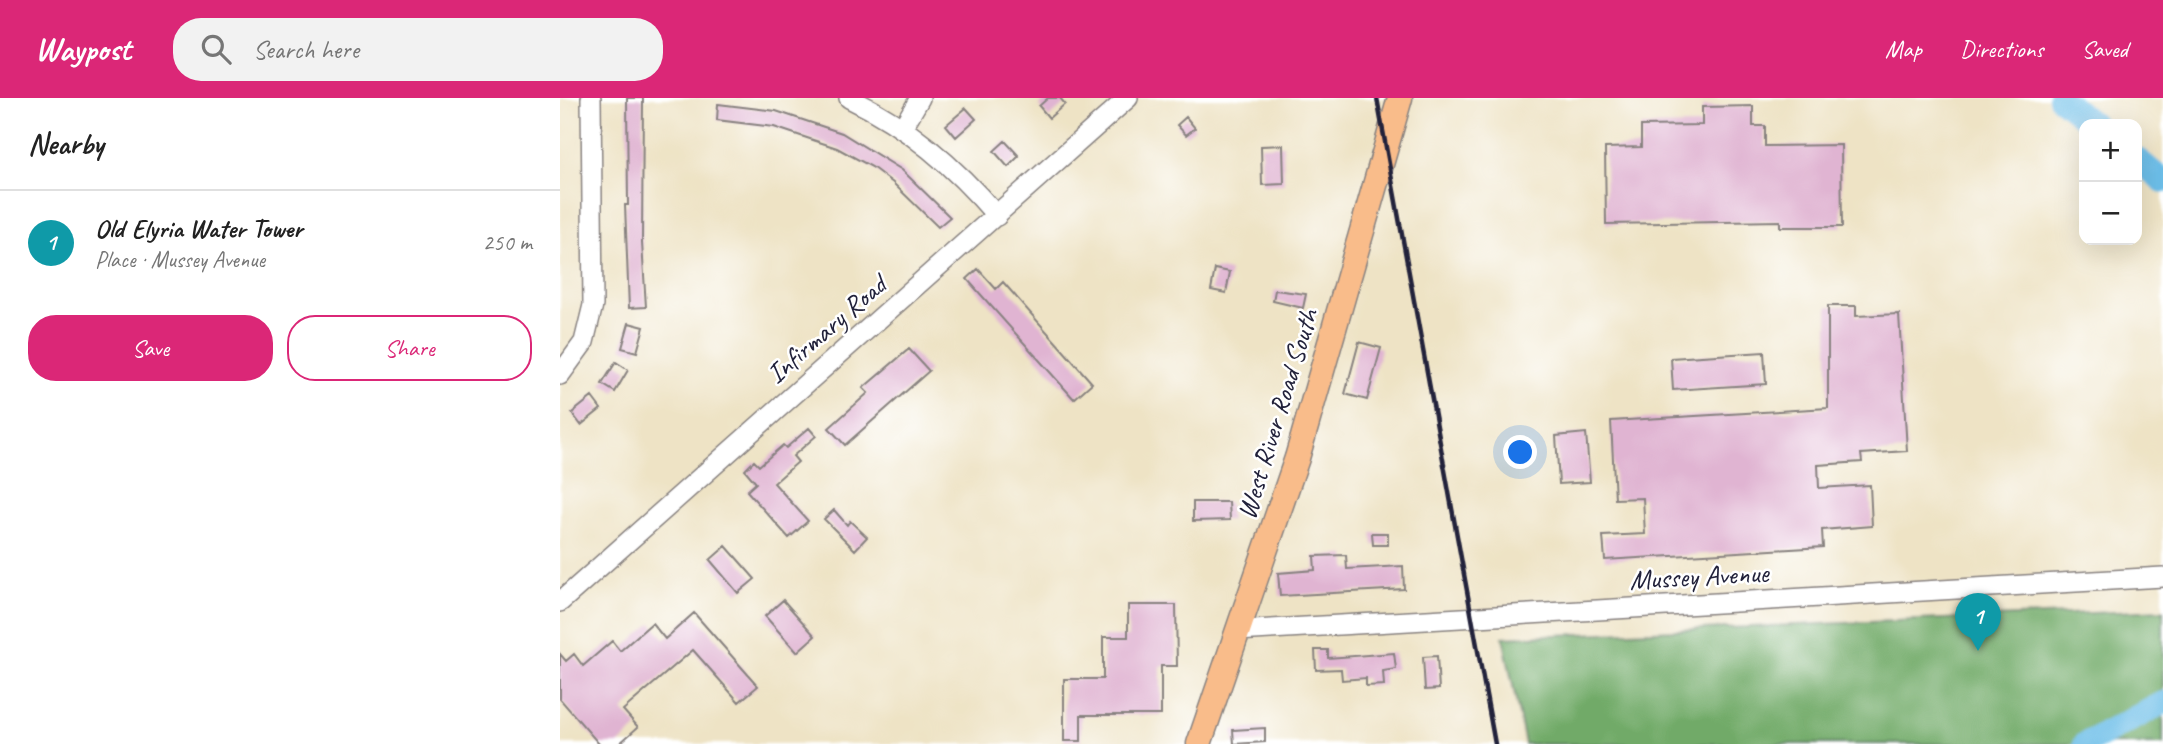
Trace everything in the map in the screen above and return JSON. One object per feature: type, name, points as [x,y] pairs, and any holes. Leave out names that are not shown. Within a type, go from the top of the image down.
[{"type":"main road","name":"West River Road South","points":[[1199,744],[1328,358],[1400,98]]},
{"type":"street","points":[[560,375],[584,342],[593,305],[591,98]]},
{"type":"street","points":[[849,98],[903,127],[951,166],[997,216]]},
{"type":"street","points":[[903,127],[920,98]]},
{"type":"street","name":"Infirmary Road","points":[[560,602],[1128,98]]},
{"type":"street","name":"Mussey Avenue","points":[[1237,631],[2163,577]]},
{"type":"green space","points":[[2163,610],[2163,744],[1525,744],[1503,637]]},
{"type":"building","points":[[627,98],[643,98],[642,243],[646,307],[629,308],[625,205],[628,205]]},
{"type":"building","points":[[1048,98],[1060,98],[1065,104],[1049,118],[1039,106]]},
{"type":"building","points":[[718,104],[776,111],[842,133],[902,170],[950,217],[938,227],[893,183],[872,167],[837,148],[774,127],[717,120]]},
{"type":"building","points":[[1753,106],[1753,126],[1765,126],[1765,146],[1841,145],[1842,227],[1780,227],[1780,221],[1606,224],[1605,148],[1641,147],[1641,126],[1702,125],[1702,107]]},
{"type":"building","points":[[966,108],[976,119],[956,137],[946,125]]},
{"type":"building","points":[[1186,117],[1195,128],[1186,135],[1177,125]]},
{"type":"building","points":[[1005,141],[1019,156],[1008,167],[994,151]]},
{"type":"building","points":[[1283,145],[1284,184],[1262,185],[1261,146]]},
{"type":"building","points":[[978,269],[996,289],[1003,282],[1092,383],[1074,399],[967,279]]},
{"type":"building","points":[[1215,269],[1230,272],[1226,293],[1211,290]]},
{"type":"building","points":[[1275,290],[1306,294],[1303,308],[1273,301]]},
{"type":"building","points":[[1828,306],[1856,306],[1856,316],[1899,314],[1907,451],[1861,454],[1862,462],[1818,465],[1819,488],[1870,485],[1872,526],[1822,530],[1823,547],[1605,560],[1603,536],[1645,534],[1643,498],[1615,499],[1611,421],[1828,408]]},
{"type":"building","points":[[629,323],[644,327],[637,352],[622,348]]},
{"type":"building","points":[[1359,342],[1381,348],[1367,400],[1345,394]]},
{"type":"building","points":[[909,349],[929,371],[845,445],[829,428],[868,393],[863,388]]},
{"type":"building","points":[[1764,352],[1766,384],[1673,390],[1671,358]]},
{"type":"building","points":[[616,362],[628,370],[615,392],[602,384]]},
{"type":"building","points":[[592,397],[601,409],[581,425],[572,413]]},
{"type":"building","points":[[809,428],[816,436],[793,456],[798,462],[774,483],[808,521],[789,538],[747,491],[756,483],[745,470],[754,461],[759,466],[783,445],[786,448]]},
{"type":"building","points":[[1586,433],[1590,482],[1559,484],[1556,436]]},
{"type":"building","points":[[1193,502],[1229,502],[1230,520],[1193,521]]},
{"type":"building","points":[[834,510],[847,525],[850,521],[867,537],[855,550],[824,519]]},
{"type":"building","points":[[1372,533],[1388,533],[1388,545],[1373,545]]},
{"type":"building","points":[[726,546],[755,579],[738,593],[710,560]]},
{"type":"building","points":[[1346,555],[1347,569],[1403,566],[1404,589],[1280,596],[1278,573],[1315,570],[1314,556]]},
{"type":"building","points":[[783,600],[815,636],[797,652],[765,616]]},
{"type":"building","points":[[1128,605],[1176,605],[1177,666],[1161,666],[1161,715],[1081,715],[1081,741],[1064,741],[1064,679],[1103,679],[1103,637],[1128,637]]},
{"type":"building","points":[[694,613],[758,686],[739,702],[693,650],[623,710],[638,727],[619,744],[599,744],[560,699],[560,654],[566,661],[574,654],[583,666],[612,641],[620,651],[652,623],[665,639]]},
{"type":"building","points":[[1315,650],[1328,650],[1328,658],[1394,653],[1396,669],[1383,671],[1384,685],[1366,686],[1366,678],[1342,680],[1341,669],[1316,670]]},
{"type":"building","points":[[1437,656],[1439,689],[1425,690],[1423,657]]},
{"type":"building","points":[[1265,728],[1265,742],[1234,744],[1233,730]]},
{"type":"waterway","points":[[2060,98],[2087,119]]},
{"type":"waterway","points":[[2142,163],[2163,181]]},
{"type":"waterway","points":[[2085,744],[2163,703]]},
{"type":"railway","points":[[1377,98],[1495,744]]},
{"type":"place","name":"Old Elyria Water Tower","points":[[1978,651]]}]
